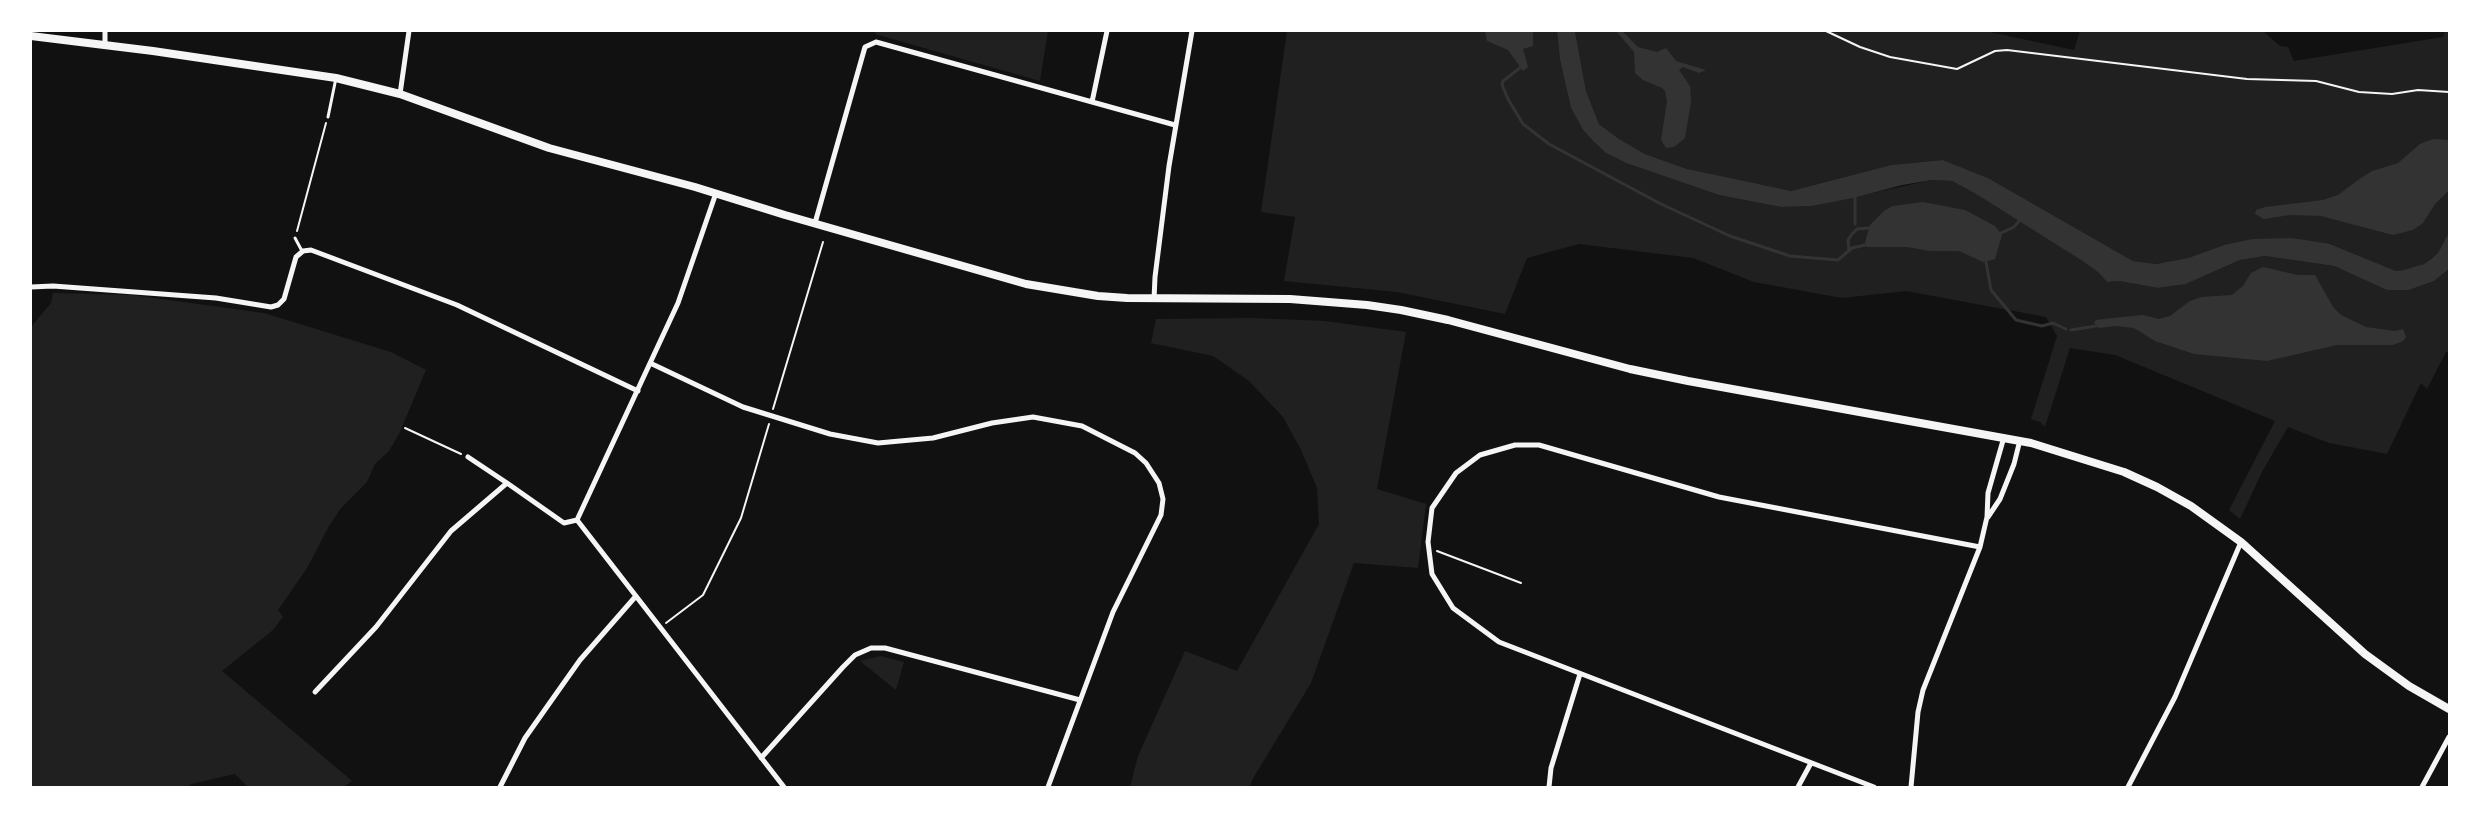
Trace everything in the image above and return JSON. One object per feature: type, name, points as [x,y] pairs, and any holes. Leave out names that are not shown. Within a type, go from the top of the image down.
[{"type":"main road","points":[[31,36],[336,78],[400,94],[549,148],[716,193],[1026,284],[1098,296],[1154,299],[1290,299],[1367,305],[1402,310],[1448,320],[1630,369],[2020,440],[2097,463],[2157,487],[2192,506],[2241,542],[2365,654],[2409,686],[2449,709]]},
{"type":"street","points":[[105,31],[106,45]]},
{"type":"street","points":[[400,94],[409,31]]},
{"type":"street","points":[[1092,102],[1108,31]]},
{"type":"street","points":[[1154,299],[1155,277],[1175,126],[1192,31]]},
{"type":"street","points":[[815,223],[865,47],[876,42],[1175,126]]},
{"type":"street","points":[[578,520],[678,303],[716,193]]},
{"type":"street","points":[[31,287],[53,286],[216,298],[271,307],[284,299],[294,262],[303,251],[315,251],[457,305],[638,391]]},
{"type":"street","points":[[650,363],[743,407],[830,434],[878,443],[933,438],[992,423],[1033,417],[1082,426],[1135,453],[1146,464],[1159,483],[1163,499],[1161,515],[1113,612],[1048,787]]},
{"type":"street","points":[[1911,787],[1918,712],[1923,690],[1980,547],[1987,518],[1988,493],[2004,437]]},
{"type":"street","points":[[1987,518],[2000,499],[2014,464],[2020,440]]},
{"type":"street","points":[[1874,787],[1499,642],[1453,608],[1432,574],[1428,547],[1432,508],[1456,473],[1480,455],[1515,444],[1539,446],[1719,497],[1980,547]]},
{"type":"street","points":[[468,457],[564,523],[578,520]]},
{"type":"street","points":[[315,692],[376,627],[451,531],[507,483]]},
{"type":"street","points":[[578,520],[784,787]]},
{"type":"street","points":[[2128,787],[2175,697],[2241,542]]},
{"type":"street","points":[[500,787],[524,738],[580,660],[636,596]]},
{"type":"street","points":[[761,758],[855,655],[871,648],[885,648],[1080,700]]},
{"type":"street","points":[[1549,787],[1551,768],[1580,674]]},
{"type":"street","points":[[2422,787],[2449,737]]},
{"type":"street","points":[[1798,787],[1811,763]]},
{"type":"lane","points":[[328,117],[336,78]]},
{"type":"lane","points":[[295,238],[303,251]]},
{"type":"path","points":[[1826,31],[1860,48],[1890,57],[1951,68],[1966,66],[1995,51],[2007,50],[2248,79],[2316,82],[2359,92],[2392,94],[2418,90],[2449,92]]},
{"type":"path","points":[[295,238],[328,117]]},
{"type":"path","points":[[660,627],[703,595],[741,518],[823,242]]},
{"type":"path","points":[[405,428],[468,457]]},
{"type":"path","points":[[1428,547],[1521,583]]},
{"type":"shaded area","points":[[876,31],[1048,31],[1040,81],[875,34]]},
{"type":"shaded area","points":[[1287,31],[1557,31],[1560,60],[1571,108],[1583,130],[1593,141],[1606,153],[1626,163],[1719,195],[1781,207],[1812,206],[1932,180],[1952,181],[2084,262],[2099,273],[2107,282],[2119,281],[2158,288],[2186,284],[2240,260],[2265,256],[2334,266],[2388,290],[2409,290],[2434,281],[2449,269],[2449,351],[2446,352],[2427,389],[2421,383],[2387,454],[2329,443],[2288,427],[2262,472],[2240,519],[2229,510],[2275,421],[2115,355],[2070,348],[2045,427],[2040,422],[2031,419],[2057,336],[2046,317],[1906,291],[1842,298],[1754,282],[1693,258],[1579,244],[1527,258],[1505,314],[1397,292],[1284,281],[1295,217],[1261,212]]},
{"type":"shaded area","points":[[1485,31],[1533,31],[1533,46],[1523,49],[1528,67],[1523,71],[1508,50],[1487,41]]},
{"type":"shaded area","points":[[1557,31],[1575,31],[1586,91],[1599,124],[1619,139],[1645,154],[1687,169],[1791,191],[1891,165],[1943,160],[1988,178],[2133,261],[2156,264],[2188,258],[2224,245],[2253,239],[2292,238],[2330,244],[2396,271],[2424,264],[2431,259],[2438,253],[2449,232],[2449,269],[2434,281],[2409,290],[2387,290],[2334,266],[2265,256],[2240,260],[2186,284],[2158,288],[2119,281],[2107,282],[2099,273],[2084,262],[1952,181],[1932,180],[1902,185],[1853,198],[1812,206],[1781,207],[1719,195],[1626,163],[1606,153],[1593,141],[1583,130],[1571,108],[1560,60]]},
{"type":"shaded area","points":[[1575,31],[1985,31],[2074,50],[2080,31],[2263,31],[2280,46],[2288,47],[2294,61],[2443,37],[2445,31],[2449,31],[2449,232],[2438,253],[2424,264],[2409,270],[2396,271],[2330,244],[2224,245],[2188,258],[2156,264],[2133,261],[1988,178],[1943,160],[1891,165],[1791,191],[1720,178],[1645,154],[1619,139],[1599,124],[1586,91]]},
{"type":"shaded area","points":[[1616,31],[1622,31],[1638,47],[1657,52],[1666,48],[1676,61],[1706,70],[1699,73],[1683,67],[1679,70],[1690,86],[1691,102],[1685,138],[1674,147],[1666,148],[1661,140],[1667,101],[1665,91],[1643,80],[1635,73],[1634,52]]},
{"type":"shaded area","points":[[2433,139],[2449,140],[2449,190],[2435,204],[2423,223],[2413,230],[2393,235],[2321,216],[2290,215],[2264,219],[2255,214],[2256,210],[2265,207],[2323,200],[2338,195],[2372,171],[2398,163],[2420,144]]},
{"type":"shaded area","points":[[1923,202],[1965,210],[1995,226],[2002,235],[1995,259],[1983,262],[1959,251],[1930,251],[1907,247],[1866,247],[1865,242],[1870,225],[1885,210],[1893,206]]},
{"type":"shaded area","points":[[2263,267],[2298,275],[2315,275],[2333,307],[2341,315],[2366,327],[2395,331],[2403,329],[2406,337],[2403,341],[2393,345],[2337,345],[2267,361],[2194,354],[2155,341],[2134,328],[2115,326],[2099,328],[2094,323],[2096,320],[2143,315],[2159,319],[2170,316],[2190,301],[2201,297],[2232,295],[2243,286],[2251,273]]},
{"type":"shaded area","points":[[53,293],[132,295],[264,313],[391,352],[426,370],[399,434],[389,451],[375,464],[367,482],[341,508],[329,526],[307,568],[278,610],[283,617],[273,630],[222,671],[352,781],[344,787],[248,787],[235,774],[191,784],[189,787],[31,787],[31,327],[51,303]]},
{"type":"shaded area","points":[[1252,318],[1325,321],[1406,332],[1377,489],[1426,504],[1418,568],[1354,563],[1311,683],[1252,780],[1250,787],[1130,787],[1138,756],[1185,651],[1237,671],[1319,524],[1317,488],[1301,450],[1283,417],[1249,381],[1213,356],[1151,343],[1156,319]]},
{"type":"shaded area","points":[[881,656],[904,662],[896,690],[860,661]]},
{"type":"waterway","points":[[1521,67],[1503,81],[1502,85],[1523,124],[1549,144],[1661,204],[1730,236],[1790,256],[1838,260],[1852,248],[1865,245]]},
{"type":"waterway","points":[[1855,195],[1855,224]]},
{"type":"waterway","points":[[2001,233],[2014,227],[2020,220]]},
{"type":"waterway","points":[[1849,250],[1848,240],[1852,234],[1857,229],[1869,228]]},
{"type":"waterway","points":[[1986,262],[1991,290],[2016,320],[2042,326],[2053,323],[2066,329]]},
{"type":"waterway","points":[[2071,330],[2096,326]]}]
